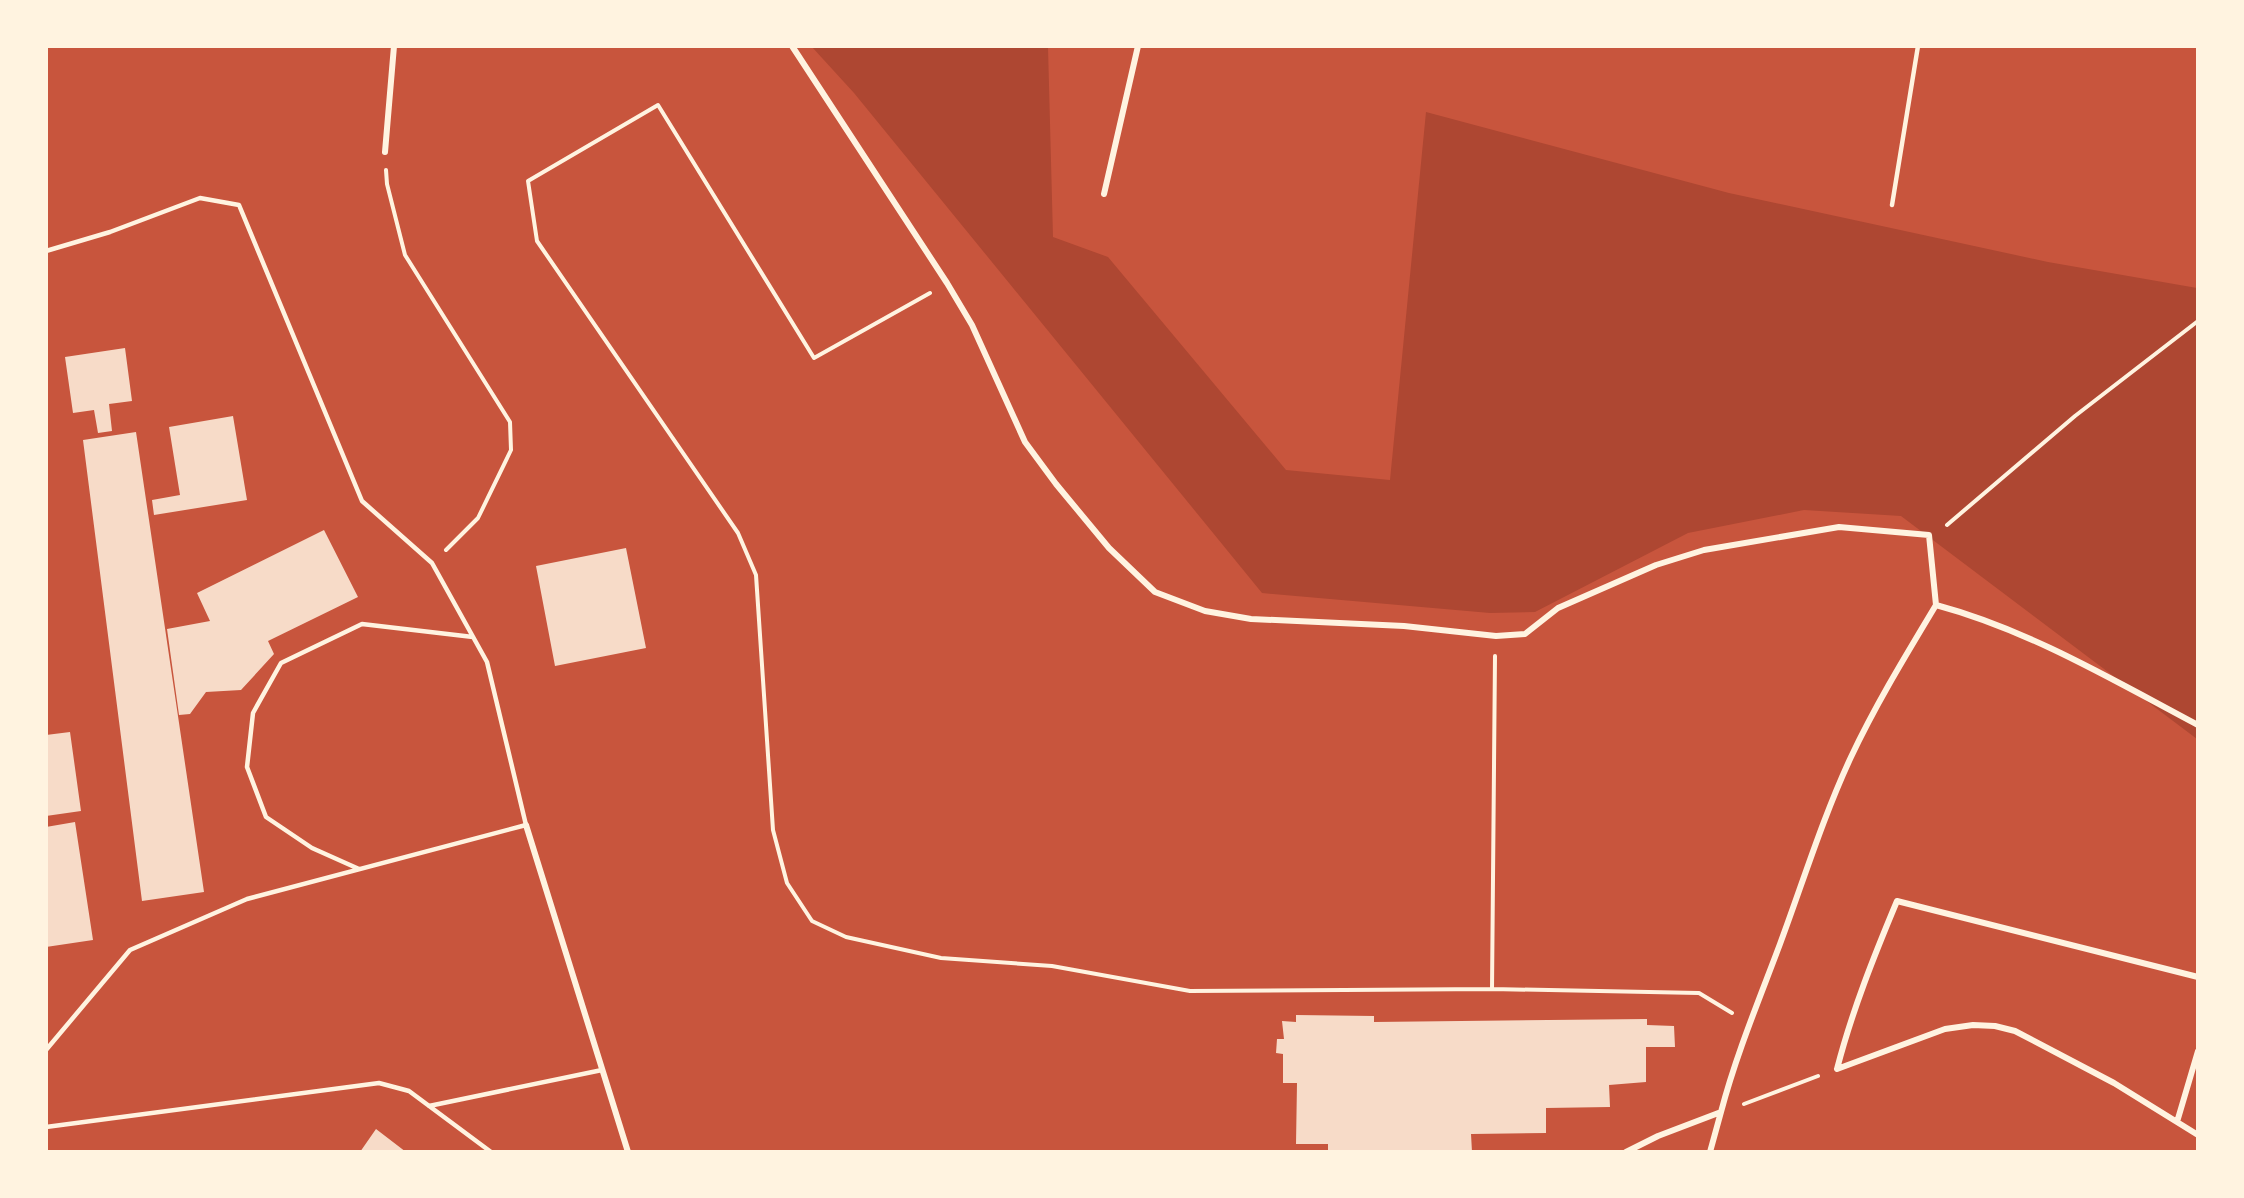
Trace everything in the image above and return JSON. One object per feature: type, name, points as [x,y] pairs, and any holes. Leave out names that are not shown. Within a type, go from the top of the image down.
[{"type":"street","points":[[385,152],[394,46]]},
{"type":"street","points":[[792,46],[948,283],[972,325],[1025,442],[1109,548],[1155,592],[1205,611],[1251,619],[1404,626],[1496,636],[1525,634],[1558,608],[1656,565],[1704,549],[1839,527],[1929,535],[1936,605],[1896,672],[1852,756],[1824,821],[1733,1068],[1710,1152]]},
{"type":"street","points":[[1104,194],[1138,46]]},
{"type":"street","points":[[1936,605],[1972,616],[2062,652],[2198,724]]},
{"type":"street","points":[[526,825],[628,1152]]},
{"type":"street","points":[[1837,1069],[1866,978],[1897,901],[2198,977]]},
{"type":"street","points":[[1837,1069],[1945,1029],[1973,1025],[1995,1026],[2014,1031],[2094,1073],[2198,1135]]},
{"type":"street","points":[[2177,1122],[2198,1051]]},
{"type":"street","points":[[1626,1152],[1721,1112]]},
{"type":"lane","points":[[1892,205],[1918,46]]},
{"type":"lane","points":[[46,251],[110,232],[200,198],[238,205],[362,501],[432,563],[487,662],[526,825],[247,898],[130,950],[46,1050]]},
{"type":"lane","points":[[359,869],[312,848],[266,817],[246,767],[253,713],[281,663],[362,624],[473,638]]},
{"type":"lane","points":[[429,1106],[602,1070]]},
{"type":"lane","points":[[46,1127],[379,1083],[409,1091],[491,1152]]},
{"type":"path","points":[[948,283],[814,358],[658,105],[528,181],[537,241],[738,533],[756,575],[774,830],[787,883],[812,921],[846,937],[941,958],[1052,966],[1190,991],[1492,989],[1699,993],[1750,1025]]},
{"type":"path","points":[[385,152],[387,184],[405,255],[510,422],[511,450],[478,518],[432,563]]},
{"type":"path","points":[[1929,535],[1939,532],[2075,416],[2198,321]]},
{"type":"path","points":[[1492,989],[1496,636]]},
{"type":"path","points":[[1721,1112],[1837,1069]]},
{"type":"shaded area","points":[[812,47],[1048,47],[1053,237],[1108,257],[1286,470],[1390,480],[1426,112],[1729,193],[2048,262],[2197,288],[2197,739],[1901,516],[1804,510],[1688,533],[1535,612],[1490,613],[1262,593],[854,93]]},
{"type":"building","points":[[125,348],[132,401],[109,404],[112,431],[98,433],[94,410],[73,413],[65,357]]},
{"type":"building","points":[[233,416],[247,500],[154,515],[152,500],[180,495],[169,427]]},
{"type":"building","points":[[136,432],[204,892],[142,901],[83,440]]},
{"type":"building","points":[[324,530],[358,597],[268,641],[274,654],[241,690],[206,692],[190,714],[179,715],[167,629],[210,621],[197,593]]},
{"type":"building","points":[[626,548],[646,648],[555,666],[536,566]]},
{"type":"building","points":[[70,732],[81,811],[46,816],[46,735]]},
{"type":"building","points":[[75,822],[93,940],[46,947],[46,827]]},
{"type":"building","points":[[1296,1015],[1374,1016],[1374,1022],[1647,1019],[1647,1025],[1674,1026],[1675,1047],[1646,1047],[1646,1082],[1609,1085],[1610,1107],[1546,1108],[1546,1133],[1471,1134],[1472,1152],[1328,1152],[1328,1144],[1296,1144],[1297,1083],[1283,1083],[1283,1054],[1276,1053],[1277,1039],[1284,1039],[1282,1021],[1296,1022]]},
{"type":"building","points":[[376,1129],[406,1152],[360,1152]]}]
